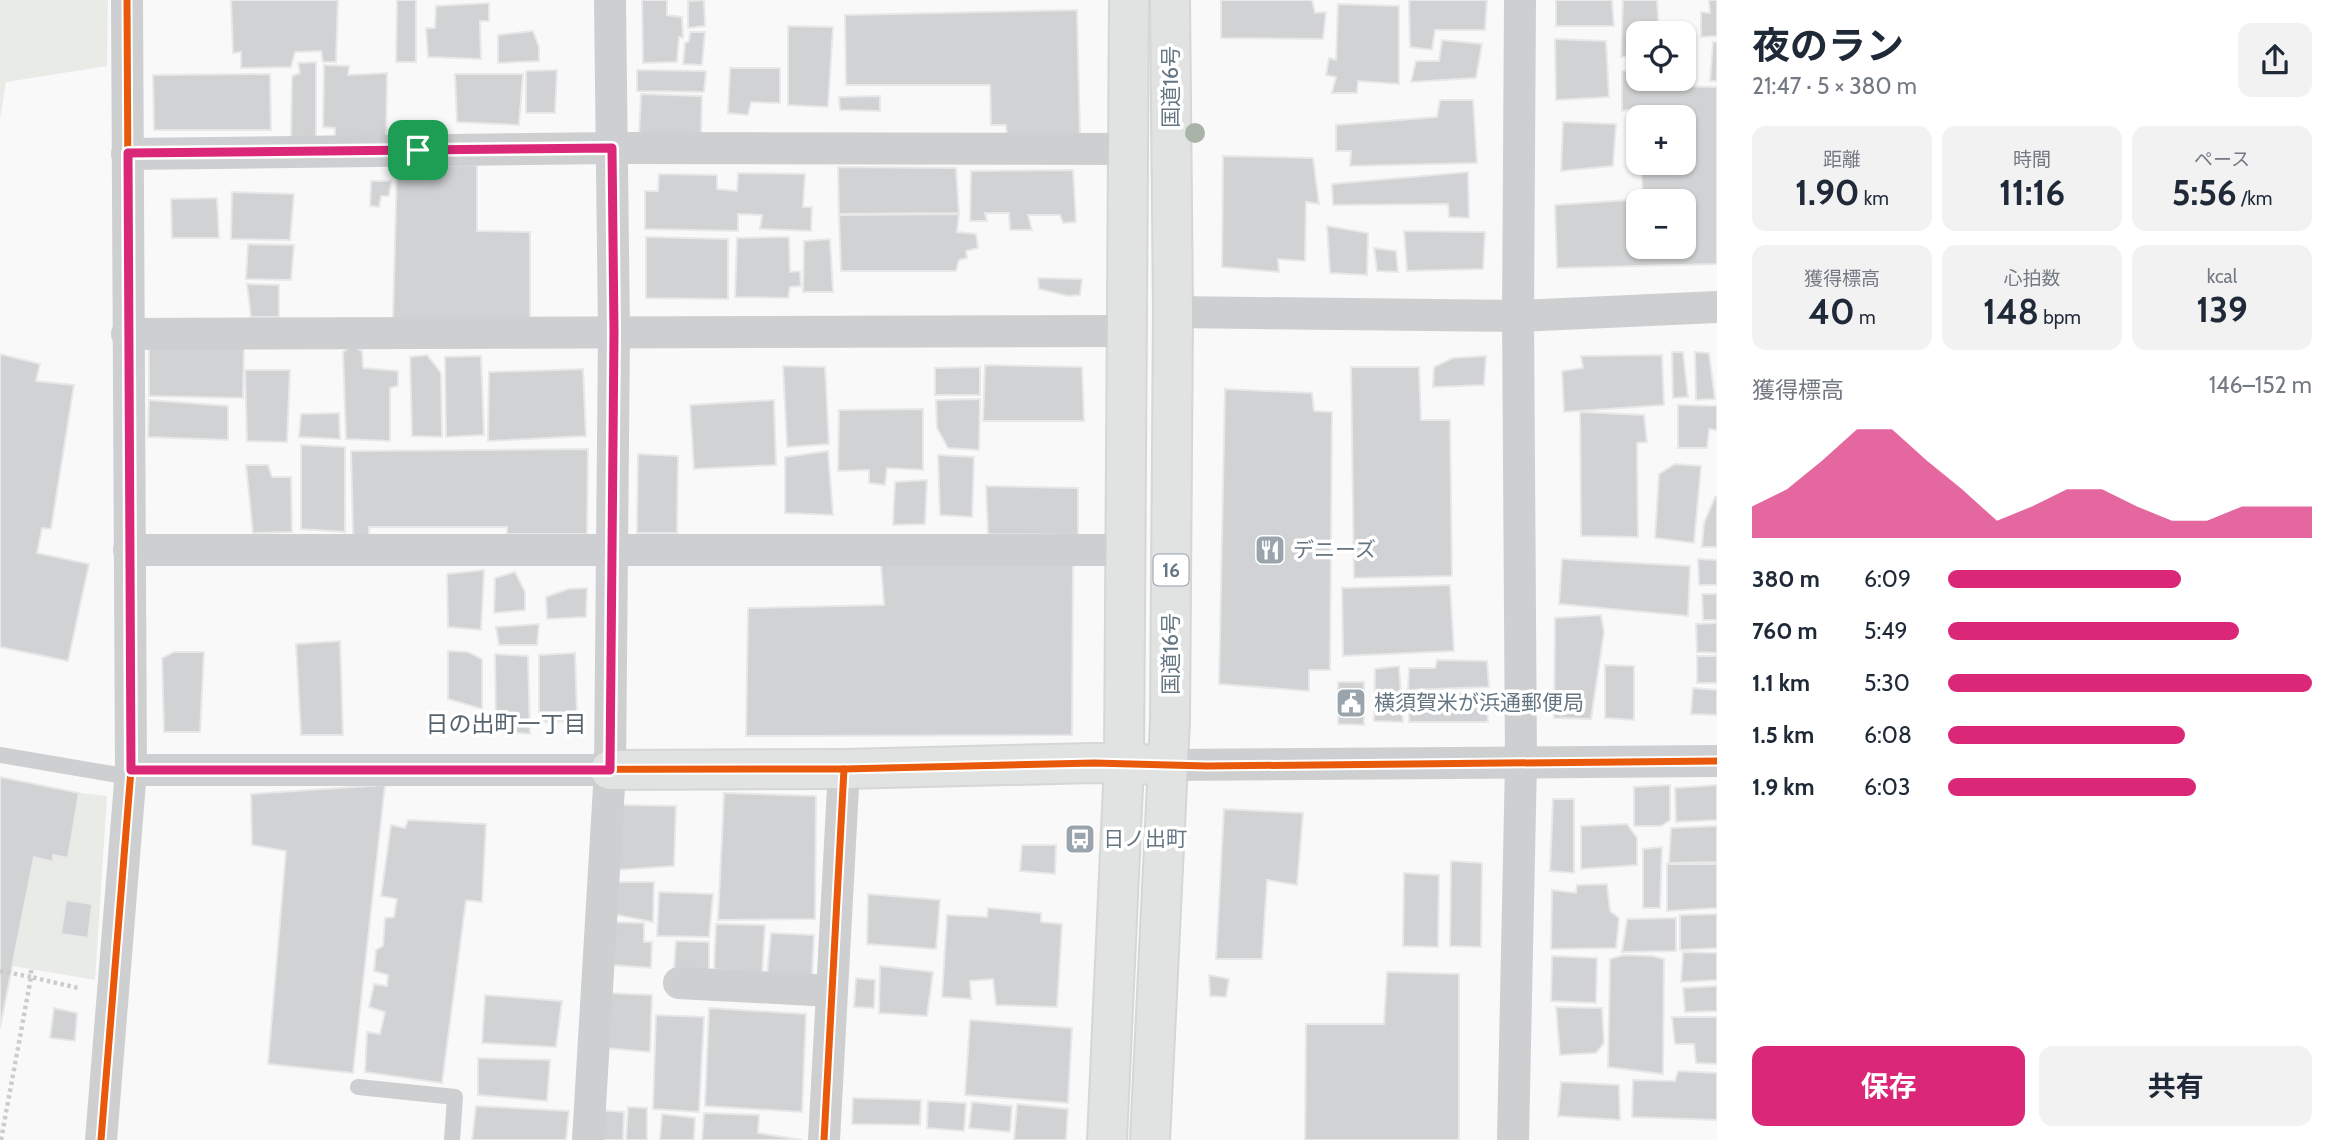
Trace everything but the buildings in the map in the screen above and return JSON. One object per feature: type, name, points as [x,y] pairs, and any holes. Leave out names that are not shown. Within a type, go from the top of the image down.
[{"type":"main road","name":"国道16号","points":[[1107,1140],[1124,764],[1129,0]]},
{"type":"main road","name":"国道16号","points":[[1150,1140],[1170,707],[1173,312],[1170,0]]},
{"type":"main road","points":[[610,770],[1168,765]]},
{"type":"street","points":[[101,1140],[130,773],[127,0]]},
{"type":"street","points":[[588,1140],[610,770],[614,332],[610,0]]},
{"type":"street","points":[[1513,1140],[1521,762],[1518,316],[1520,0]]},
{"type":"street","points":[[128,153],[612,148],[1128,149]]},
{"type":"street","points":[[1173,312],[1518,316],[1717,307]]},
{"type":"street","points":[[127,334],[1127,331]]},
{"type":"street","points":[[129,551],[1126,550]]},
{"type":"street","points":[[1168,765],[1717,761]]},
{"type":"street","points":[[824,1140],[844,769]]},
{"type":"street","points":[[130,773],[610,770]]},
{"type":"street","points":[[679,983],[832,991]]},
{"type":"lane","points":[[0,755],[130,773]]},
{"type":"lane","points":[[358,1087],[455,1097],[452,1140]]},
{"type":"path","points":[[1,1140],[31,969]]},
{"type":"path","points":[[0,971],[85,990]]},
{"type":"shaded area","points":[[0,0],[108,0],[107,66],[6,82],[0,119]]},
{"type":"shaded area","points":[[79,793],[107,796],[95,980],[13,966],[34,857],[53,862],[53,855]]},
{"type":"cycle path","points":[[101,1140],[131,770],[127,0]]},
{"type":"cycle path","points":[[131,770],[844,769],[1094,763],[1207,766],[1717,761]]},
{"type":"cycle path","points":[[824,1140],[844,769]]},
{"type":"place","name":"デニーズ","points":[[1270,550]]},
{"type":"place","name":"横須賀米が浜通郵便局","points":[[1351,703]]},
{"type":"place","name":"日ノ出町","points":[[1080,839]]},
{"type":"district","name":"日の出町一丁目","points":[[506,724]]},
{"type":"route","points":[[612,148],[614,332],[610,770],[131,770],[128,153],[418,150],[612,148]]}]
